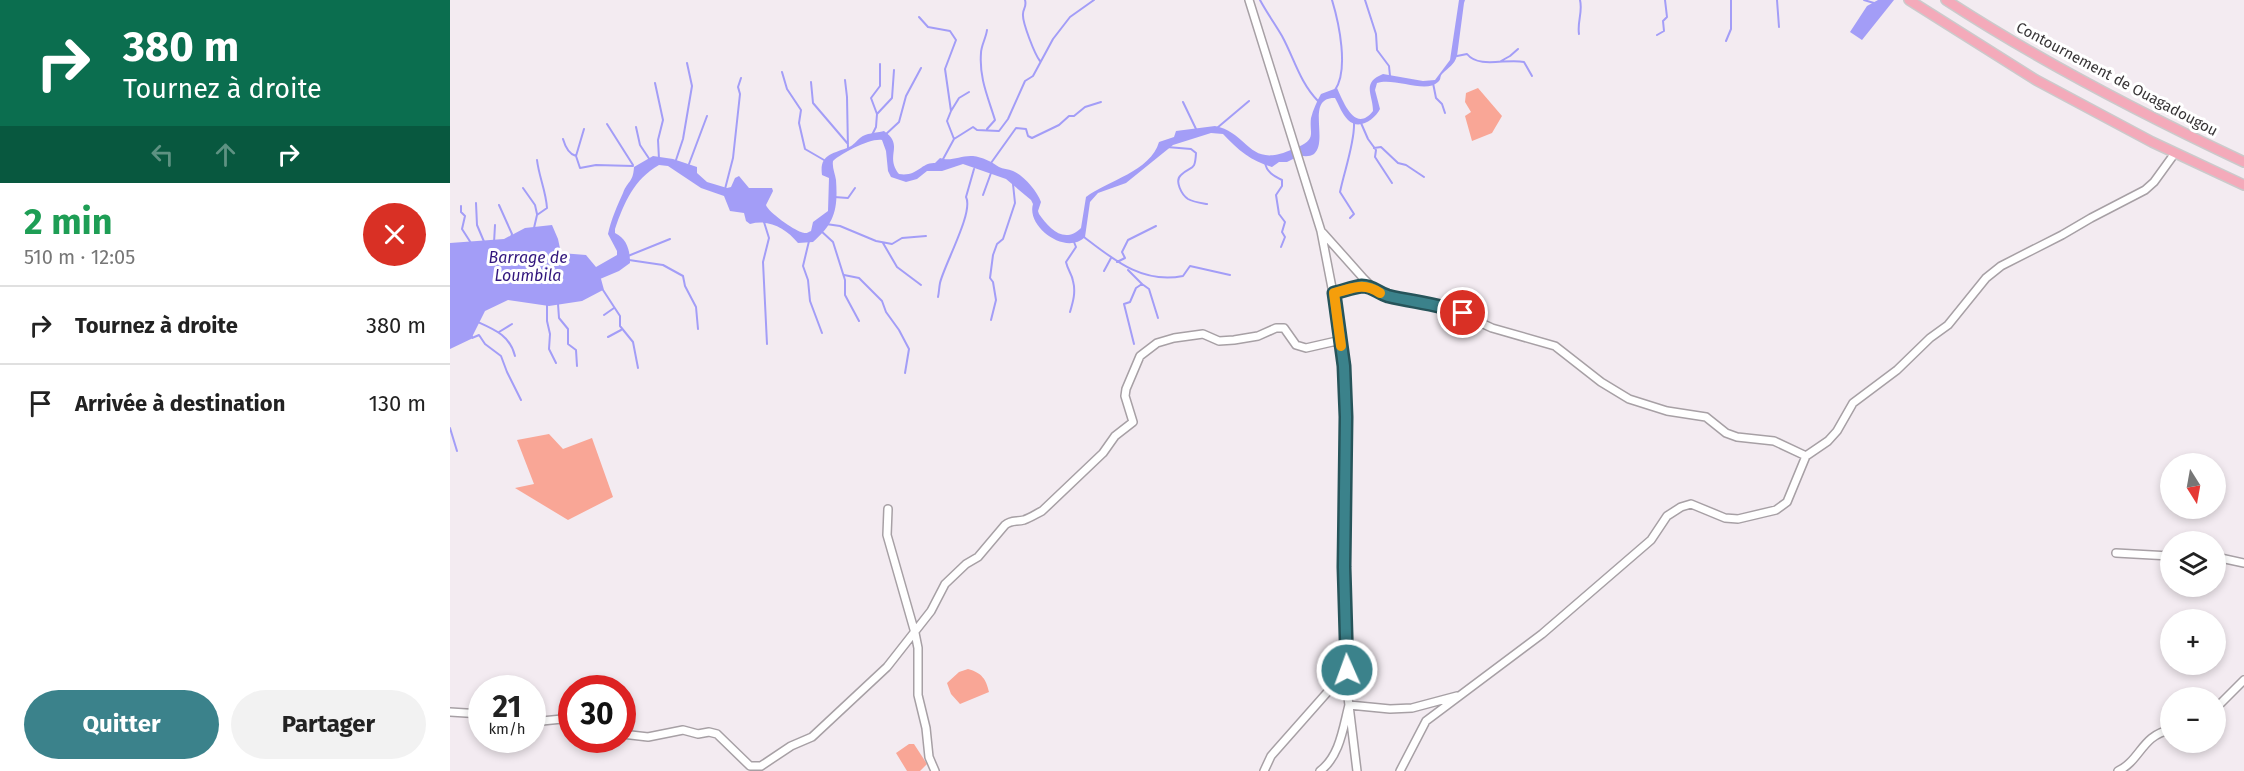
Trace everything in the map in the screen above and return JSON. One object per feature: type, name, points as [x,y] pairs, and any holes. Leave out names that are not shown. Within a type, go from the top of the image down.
[{"type":"highway","points":[[1909,0],[2036,80],[2175,153],[2244,184]]},
{"type":"highway","name":"Contournement de Ouagadougou","points":[[1946,0],[2065,72],[2157,121],[2244,162]]},
{"type":"street","points":[[1249,0],[1321,231],[1341,340],[1346,417],[1344,567],[1347,670],[1357,771]]},
{"type":"street","points":[[1400,771],[1426,721],[1516,655],[1599,587],[1651,540],[1667,516],[1690,504],[1725,518],[1738,519],[1776,510],[1786,502],[1806,456],[1833,436],[1853,403],[1897,370],[1930,338],[1948,325],[1977,287],[2001,266],[2145,190],[2154,182],[2175,153]]},
{"type":"street","points":[[1321,231],[1378,293],[1444,306],[1492,328],[1555,346],[1601,382],[1639,403],[1706,417],[1726,433],[1737,437],[1774,441],[1806,456]]},
{"type":"street","points":[[1334,293],[1362,286],[1372,287]]},
{"type":"street","points":[[636,736],[648,737],[683,730],[698,734],[709,732],[717,734],[750,766],[761,766],[791,746],[812,737],[887,667],[932,611],[945,584],[966,564],[978,557],[1005,525],[1010,521],[1030,518],[1042,511],[1103,453],[1115,436],[1131,425],[1133,422],[1125,396],[1126,389],[1140,356],[1157,343],[1203,334],[1219,341],[1234,340],[1258,336],[1276,328],[1284,328],[1296,345],[1306,348],[1341,340]]},
{"type":"street","points":[[888,508],[887,534],[915,633],[918,648],[918,695],[926,728],[929,757],[935,771]]},
{"type":"street","points":[[2116,553],[2160,555]]},
{"type":"street","points":[[2226,559],[2244,563]]},
{"type":"street","points":[[1264,771],[1271,756],[1347,670]]},
{"type":"street","points":[[2226,698],[2244,680]]},
{"type":"street","points":[[1349,705],[1390,709],[1412,708],[1462,694]]},
{"type":"street","points":[[1320,771],[1326,767],[1336,751],[1349,705]]},
{"type":"street","points":[[450,712],[468,713]]},
{"type":"street","points":[[2118,771],[2127,767],[2147,741],[2160,733]]},
{"type":"shaded area","points":[[1478,88],[1502,116],[1492,133],[1472,141],[1465,116],[1471,112],[1465,102],[1466,93]]},
{"type":"shaded area","points":[[549,434],[563,449],[592,438],[613,497],[568,520],[515,488],[534,484],[517,440]]},
{"type":"shaded area","points":[[968,669],[983,677],[989,692],[960,704],[951,694],[947,683],[959,672]]},
{"type":"shaded area","points":[[909,744],[914,744],[927,764],[920,771],[907,771],[896,753]]},
{"type":"water","points":[[1459,0],[1465,0],[1457,56],[1438,82],[1426,86],[1392,82],[1377,83],[1375,90],[1380,109],[1371,120],[1362,124],[1348,120],[1335,98],[1326,100],[1321,104],[1319,112],[1318,148],[1312,155],[1300,156],[1298,147],[1310,138],[1311,118],[1321,94],[1337,88],[1350,113],[1361,119],[1373,111],[1370,85],[1376,77],[1383,74],[1423,81],[1435,80],[1450,60]]},
{"type":"water","points":[[1878,0],[1894,0],[1862,40],[1850,32],[1867,6]]},
{"type":"water","name":"Barrage de Loumbila","points":[[1215,126],[1227,130],[1258,153],[1278,154],[1293,149],[1295,158],[1287,162],[1279,162],[1272,167],[1264,165],[1245,154],[1223,134],[1211,133],[1173,145],[1126,183],[1098,193],[1090,202],[1085,237],[1077,242],[1068,243],[1058,241],[1041,230],[1032,213],[1031,200],[1006,179],[963,164],[942,171],[927,171],[917,179],[906,182],[891,177],[882,140],[871,141],[856,147],[833,161],[836,180],[834,215],[813,242],[798,243],[783,229],[770,224],[750,224],[746,221],[744,213],[730,211],[724,196],[701,188],[668,166],[659,165],[636,185],[622,210],[615,233],[627,245],[630,263],[619,271],[600,279],[603,290],[582,301],[549,306],[508,300],[485,311],[471,339],[450,349],[450,243],[504,239],[525,228],[552,225],[561,253],[586,255],[596,267],[617,255],[608,234],[612,218],[631,179],[634,167],[653,156],[673,159],[697,167],[697,173],[707,182],[727,188],[731,187],[735,178],[739,176],[749,188],[772,188],[773,191],[766,205],[768,208],[787,224],[806,233],[811,231],[813,222],[828,211],[829,178],[822,175],[825,159],[851,146],[862,136],[884,131],[893,141],[893,161],[899,174],[915,172],[930,163],[935,163],[940,158],[973,156],[983,159],[1013,171],[1026,180],[1041,202],[1039,214],[1057,233],[1069,235],[1081,228],[1086,197],[1138,168],[1147,161],[1159,142],[1174,137],[1176,131]]},
{"type":"waterway","points":[[1025,0],[1023,14],[1025,24],[1040,61]]},
{"type":"waterway","points":[[942,161],[954,139],[973,127],[977,130],[999,131],[1008,119],[1025,81],[1033,76],[1053,39],[1070,17],[1094,0]]},
{"type":"waterway","points":[[1260,0],[1282,36],[1302,78],[1318,101]]},
{"type":"waterway","points":[[1332,0],[1340,33],[1342,59],[1339,81],[1335,90]]},
{"type":"waterway","points":[[1365,0],[1376,34],[1377,50],[1389,66],[1390,76]]},
{"type":"waterway","points":[[1579,34],[1580,0]]},
{"type":"waterway","points":[[1657,35],[1664,31],[1663,21],[1667,17],[1665,0]]},
{"type":"waterway","points":[[1726,41],[1731,29],[1731,0]]},
{"type":"waterway","points":[[1777,0],[1779,27]]},
{"type":"waterway","points":[[1864,0],[1874,3]]},
{"type":"waterway","points":[[919,17],[928,27],[950,31],[956,40],[945,69],[951,111],[947,121],[954,139]]},
{"type":"waterway","points":[[987,30],[981,50],[981,71],[995,120],[987,129]]},
{"type":"waterway","points":[[1501,61],[1518,49]]},
{"type":"waterway","points":[[1457,56],[1467,54],[1486,62],[1524,62],[1532,76]]},
{"type":"waterway","points":[[676,160],[683,139],[692,86],[687,63]]},
{"type":"waterway","points":[[877,114],[871,98],[880,86],[880,64]]},
{"type":"waterway","points":[[885,135],[899,122],[906,96],[921,68]]},
{"type":"waterway","points":[[872,135],[876,127],[877,114],[892,98],[894,70]]},
{"type":"waterway","points":[[782,72],[787,89],[801,110],[799,123],[805,149],[824,160]]},
{"type":"waterway","points":[[725,189],[733,158],[740,94],[738,87],[741,78]]},
{"type":"waterway","points":[[845,80],[848,149]]},
{"type":"waterway","points":[[811,82],[813,103],[848,144]]},
{"type":"waterway","points":[[655,83],[663,120],[658,140],[659,159]]},
{"type":"waterway","points":[[1433,83],[1436,98],[1442,104],[1445,113]]},
{"type":"waterway","points":[[951,111],[959,98],[969,92]]},
{"type":"waterway","points":[[1217,128],[1249,101]]},
{"type":"waterway","points":[[991,163],[1016,128],[1026,129],[1028,136],[1032,138],[1059,125],[1085,107],[1101,102]]},
{"type":"waterway","points":[[1183,102],[1196,129]]},
{"type":"waterway","points":[[689,164],[707,116]]},
{"type":"waterway","points":[[1350,218],[1354,214],[1340,192],[1351,148],[1354,123]]},
{"type":"waterway","points":[[1361,123],[1376,150],[1375,157],[1392,183]]},
{"type":"waterway","points":[[607,124],[633,165]]},
{"type":"waterway","points":[[636,127],[640,145],[650,160]]},
{"type":"waterway","points":[[584,129],[576,156],[580,168],[596,165],[633,166]]},
{"type":"waterway","points":[[563,139],[569,152],[576,156]]},
{"type":"waterway","points":[[1167,147],[1191,149],[1196,153],[1194,166],[1181,175],[1178,181],[1181,191],[1188,199],[1207,204]]},
{"type":"waterway","points":[[1374,148],[1381,147],[1398,163],[1406,165],[1424,177]]},
{"type":"waterway","points":[[534,228],[537,215],[547,208],[537,160]]},
{"type":"waterway","points":[[1265,162],[1269,171],[1282,180],[1282,186],[1276,195],[1279,214],[1285,222],[1282,232],[1285,237],[1281,247]]},
{"type":"waterway","points":[[938,297],[940,283],[966,214],[966,197],[974,169]]},
{"type":"waterway","points":[[983,195],[991,173]]},
{"type":"waterway","points":[[991,320],[996,300],[993,282],[990,278],[993,255],[997,244],[1003,239],[1015,203],[1013,184]]},
{"type":"waterway","points":[[523,188],[535,205],[537,214]]},
{"type":"waterway","points":[[834,197],[848,198],[855,188]]},
{"type":"waterway","name":"Barrage de Loumbila","points":[[476,203],[477,225],[485,244]]},
{"type":"waterway","points":[[499,205],[512,234],[511,238]]},
{"type":"waterway","points":[[461,206],[461,212],[465,216],[462,229],[471,243]]},
{"type":"waterway","points":[[764,222],[769,238],[763,262],[767,344]]},
{"type":"waterway","points":[[826,224],[840,226],[876,241],[892,244],[902,238],[926,236]]},
{"type":"waterway","name":"Barrage de Loumbila","points":[[494,243],[495,225]]},
{"type":"waterway","points":[[1117,262],[1125,258],[1122,252],[1128,240],[1156,226]]},
{"type":"waterway","points":[[820,230],[833,242],[845,280],[845,295],[859,321]]},
{"type":"waterway","points":[[1084,237],[1118,262],[1154,277],[1183,276],[1190,266],[1230,275]]},
{"type":"waterway","points":[[628,256],[670,239]]},
{"type":"waterway","points":[[809,241],[803,266],[808,280],[810,301],[822,333]]},
{"type":"waterway","points":[[1070,312],[1074,289],[1066,262],[1076,247],[1074,242]]},
{"type":"waterway","points":[[883,243],[897,267],[921,285]]},
{"type":"waterway","points":[[1104,271],[1111,258]]},
{"type":"waterway","points":[[629,260],[663,265],[683,276],[685,286],[696,307],[698,329]]},
{"type":"waterway","points":[[1128,270],[1142,284],[1136,288],[1130,302],[1124,304],[1134,344]]},
{"type":"waterway","points":[[844,275],[859,278],[882,301],[886,312],[909,349],[905,373]]},
{"type":"waterway","points":[[600,279],[603,290],[620,316],[620,326],[633,342],[638,368]]},
{"type":"waterway","points":[[1142,284],[1149,289],[1158,318]]},
{"type":"waterway","points":[[547,303],[549,349],[556,363]]},
{"type":"waterway","points":[[558,304],[559,318],[568,329],[568,344],[576,350],[577,366]]},
{"type":"waterway","points":[[604,315],[614,308]]},
{"type":"waterway","points":[[478,322],[506,339],[515,356]]},
{"type":"waterway","points":[[499,332],[512,324]]},
{"type":"waterway","points":[[608,337],[621,330]]},
{"type":"waterway","points":[[471,334],[472,338],[479,335],[485,344],[501,356],[521,400]]},
{"type":"waterway","points":[[450,428],[457,451]]},
{"type":"slow traffic","points":[[1341,346],[1334,293],[1362,286],[1372,287],[1380,293]]},
{"type":"route","points":[[1347,670],[1344,567],[1346,417],[1344,366],[1334,293],[1362,286],[1372,287],[1378,293],[1444,306],[1463,313]]}]
